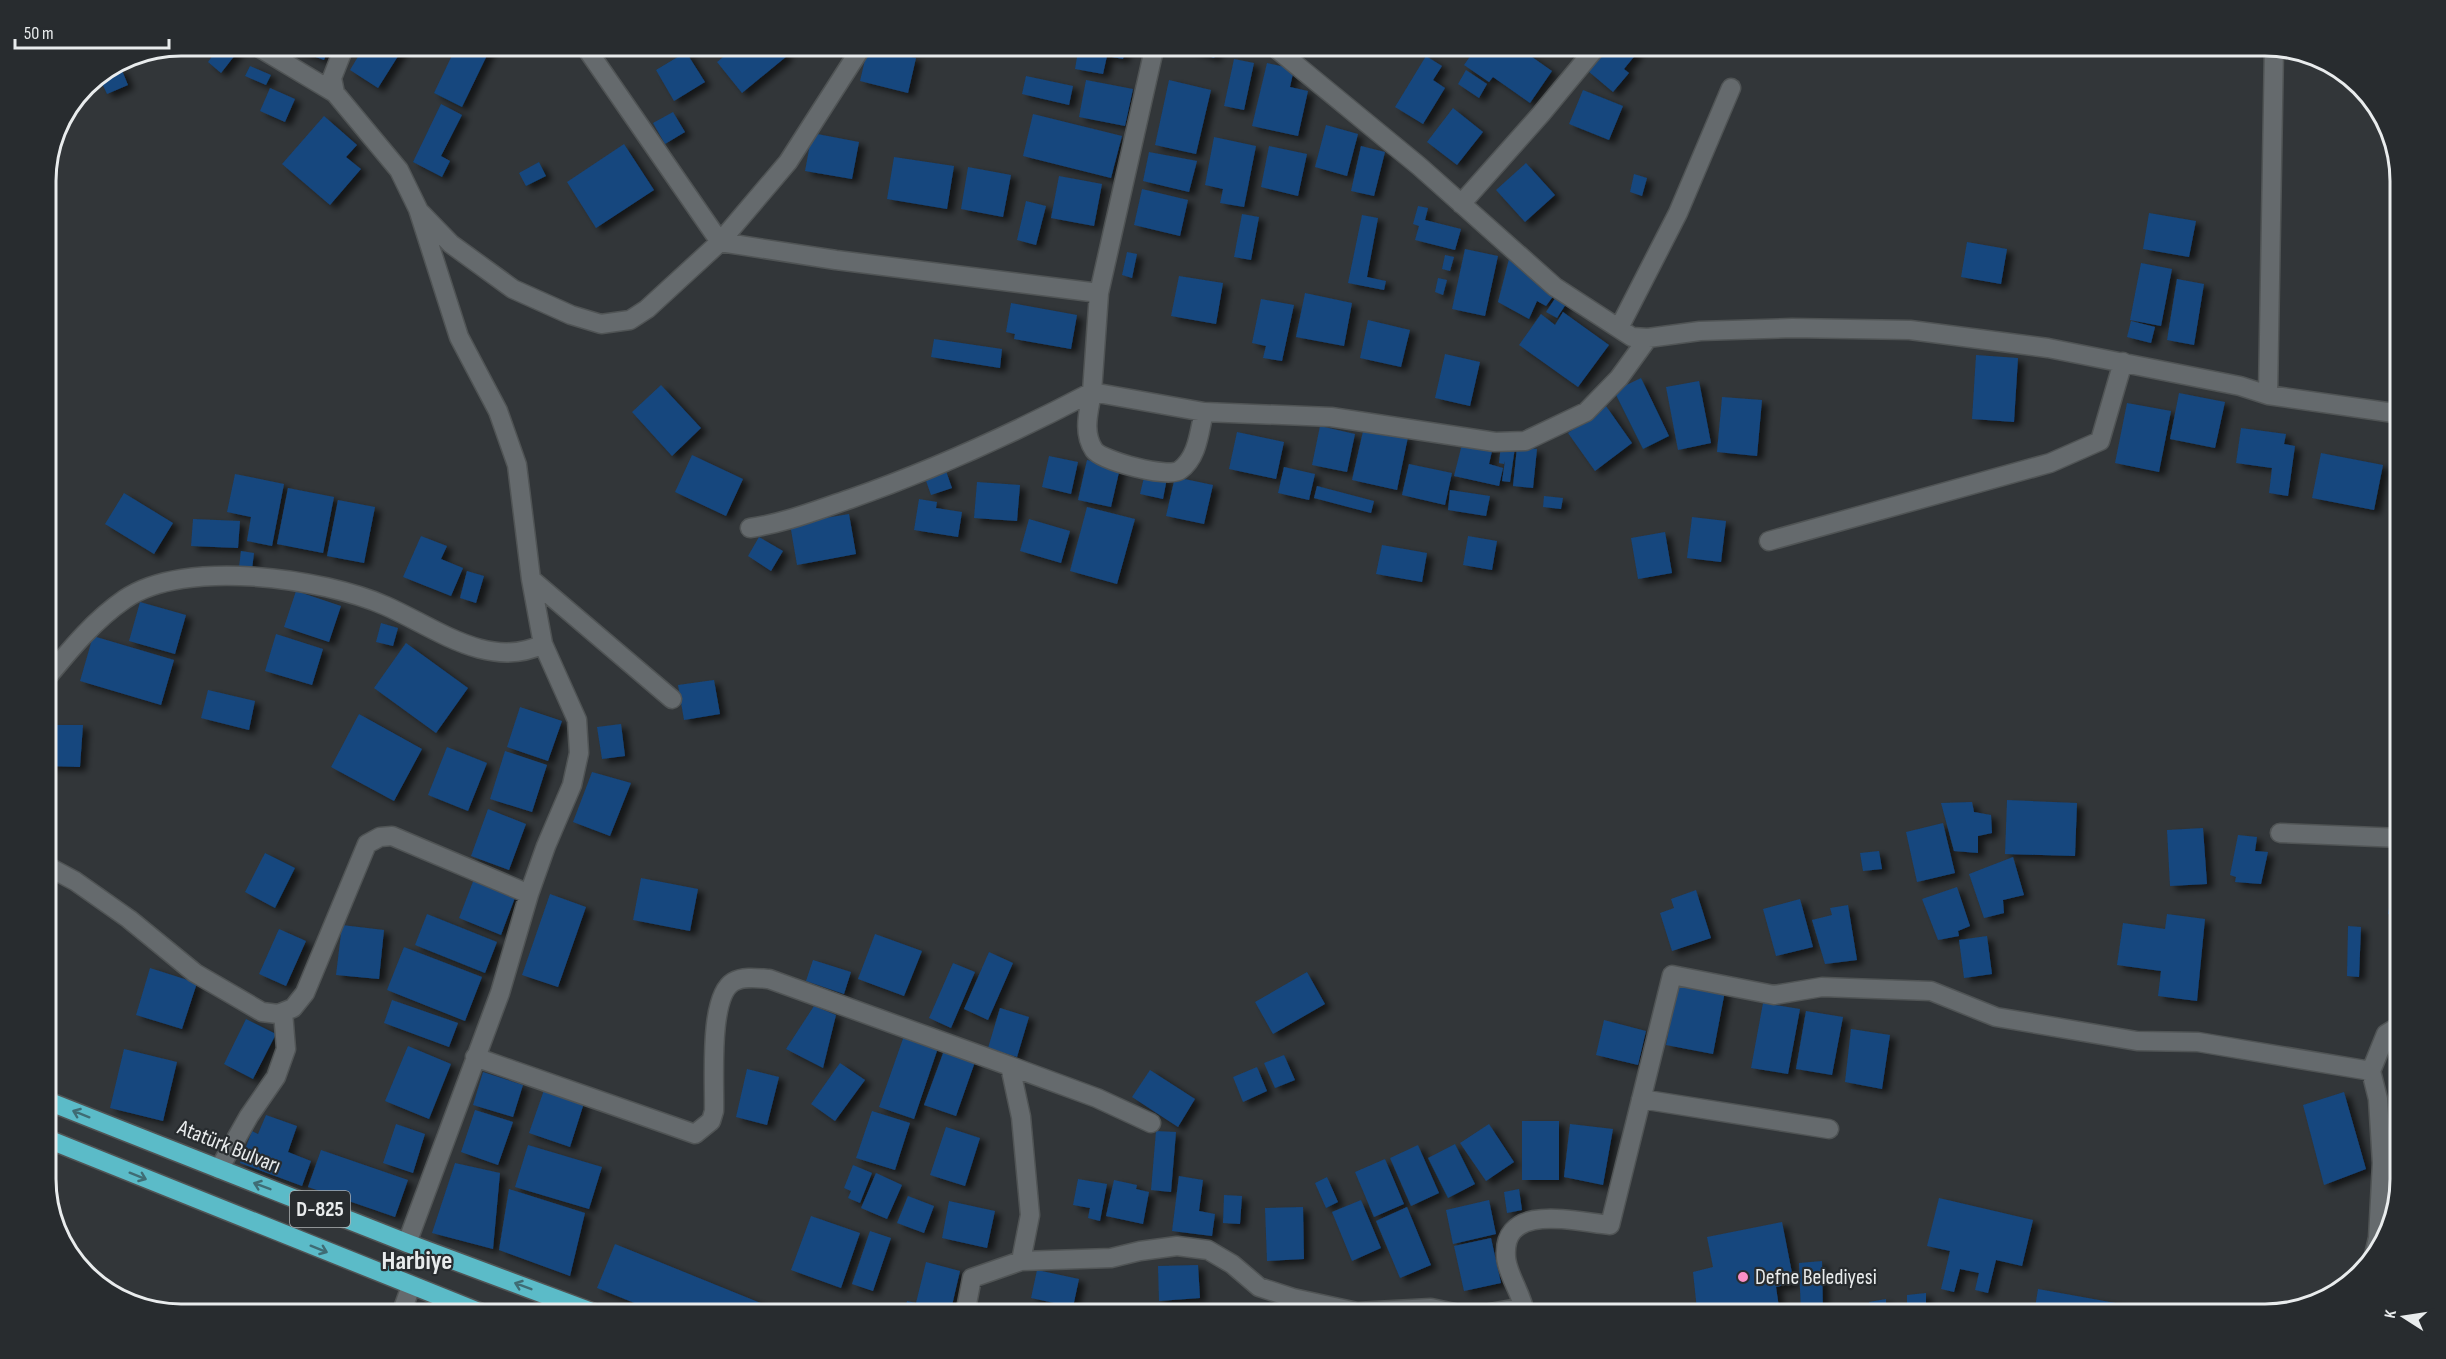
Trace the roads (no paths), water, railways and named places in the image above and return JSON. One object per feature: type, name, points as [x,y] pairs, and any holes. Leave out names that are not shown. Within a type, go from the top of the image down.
[{"type":"highway","name":"Atatürk Bulvarı","points":[[56,1104],[407,1243],[570,1304]]},
{"type":"highway","name":"D-825","points":[[56,1142],[458,1304]]},
{"type":"street","points":[[273,56],[335,93],[399,170],[418,209],[459,337],[498,411],[517,465],[531,579],[543,644],[577,720],[579,753],[572,785],[546,846],[500,993],[407,1243]]},
{"type":"street","points":[[335,93],[332,78],[341,56]]},
{"type":"street","points":[[592,56],[720,242],[836,260],[1099,293]]},
{"type":"street","points":[[418,209],[451,244],[513,289],[571,315],[601,324],[630,320],[648,309],[720,242],[788,162],[857,56]]},
{"type":"street","points":[[1153,56],[1099,293],[1092,392],[1086,430],[1095,452],[1106,459],[1146,470],[1174,474],[1181,470],[1195,453],[1204,412]]},
{"type":"street","points":[[1285,56],[1419,166],[1555,287],[1632,337],[1648,338],[1712,330],[1792,328],[1910,330],[2048,348],[2240,386],[2268,395],[2390,412]]},
{"type":"street","points":[[1461,204],[1589,56]]},
{"type":"street","points":[[2268,395],[2274,56]]},
{"type":"street","points":[[1619,328],[1678,213],[1731,88]]},
{"type":"street","points":[[750,528],[777,524],[894,483],[1038,421],[1092,392],[1204,412],[1331,417],[1495,442],[1525,441],[1586,412],[1619,378],[1648,338]]},
{"type":"street","points":[[1768,541],[2050,463],[2100,441],[2123,362]]},
{"type":"street","points":[[56,667],[95,622],[126,598],[163,583],[237,576],[316,584],[351,593],[386,606],[456,641],[484,650],[509,653],[529,651],[543,644]]},
{"type":"street","points":[[531,579],[672,699]]},
{"type":"street","points":[[2280,833],[2390,838]]},
{"type":"street","points":[[56,872],[75,881],[129,919],[195,973],[262,1012],[278,1014],[293,1008],[305,993],[368,844],[380,837],[392,836],[530,894]]},
{"type":"street","points":[[1523,1304],[1506,1258],[1512,1230],[1527,1221],[1550,1219],[1610,1225],[1672,975],[1774,995],[1822,987],[1931,991],[1996,1017],[2137,1041],[2198,1042],[2371,1071]]},
{"type":"street","points":[[475,1057],[695,1134],[711,1121],[714,1111],[716,1011],[722,993],[733,982],[748,977],[769,980],[1010,1066],[1097,1098],[1151,1123]]},
{"type":"street","points":[[219,1169],[249,1116],[263,1099],[276,1077],[286,1049],[283,1012]]},
{"type":"street","points":[[2378,1232],[2382,1163],[2378,1099],[2371,1071],[2386,1034],[2390,1032]]},
{"type":"street","points":[[1010,1066],[1021,1117],[1030,1215],[1021,1261]]},
{"type":"street","points":[[1641,1099],[1829,1129]]},
{"type":"street","points":[[967,1304],[972,1278],[1021,1261],[1111,1258],[1177,1246],[1208,1250],[1232,1263],[1259,1287],[1320,1304]]},
{"type":"street","points":[[405,1304],[411,1286]]},
{"type":"place","name":"Defne Belediyesi","points":[[1743,1277]]},
{"type":"district","name":"Harbiye","points":[[417,1261]]}]
